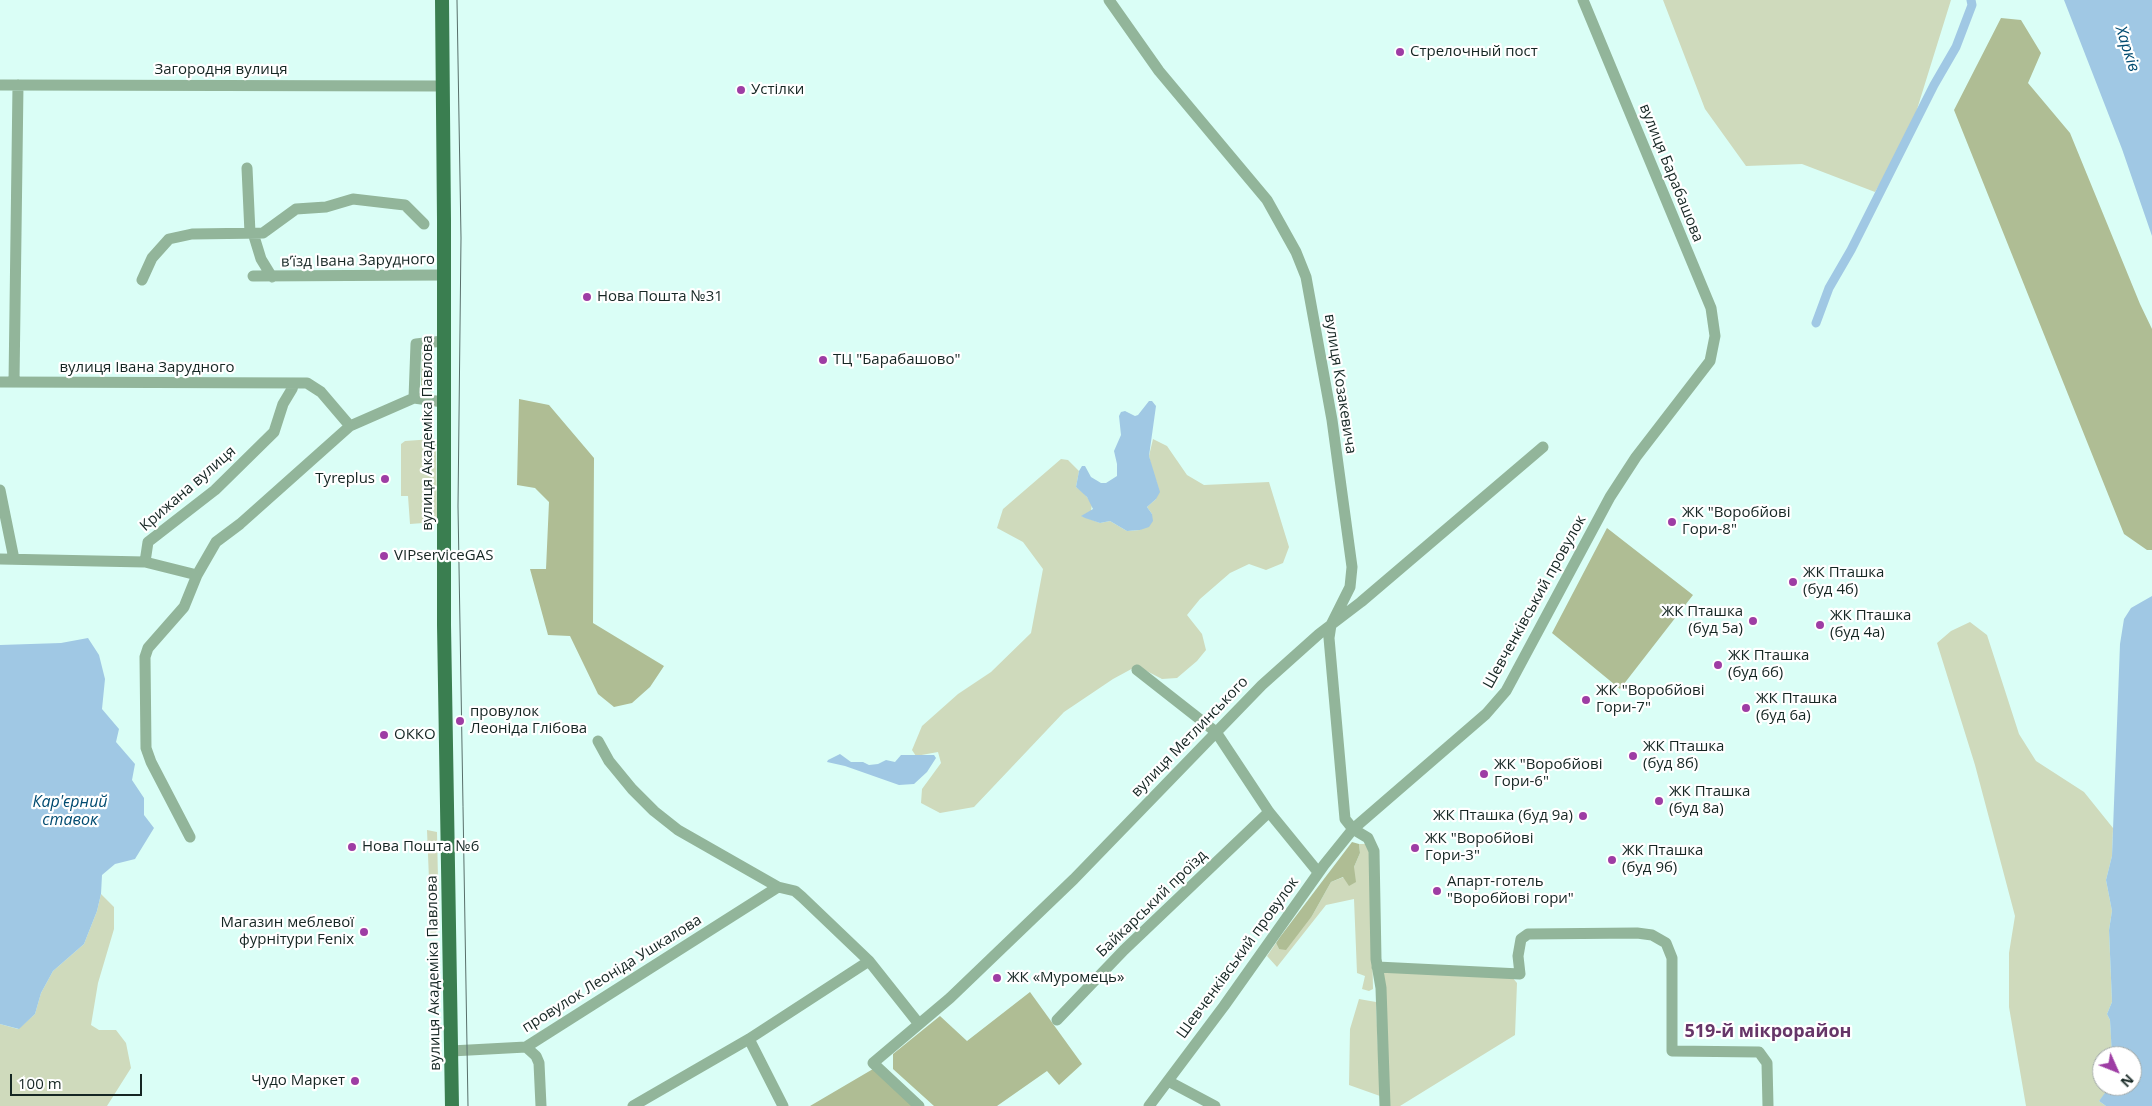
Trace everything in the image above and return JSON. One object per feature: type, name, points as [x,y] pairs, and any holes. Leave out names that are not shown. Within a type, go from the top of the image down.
[{"type":"main road","name":"вулиця Академіка Павлова","points":[[442,0],[444,626],[452,1106]]},
{"type":"street","name":"вулиця Козакевича","points":[[1108,0],[1159,71],[1267,200],[1303,268],[1316,327],[1330,411],[1352,567],[1350,587],[1331,625],[1329,638],[1345,819],[1353,828]]},
{"type":"street","name":"вулиця Барабашова","points":[[1583,0],[1711,308],[1715,336],[1710,361]]},
{"type":"street","name":"Загородня вулиця","points":[[0,85],[442,86]]},
{"type":"street","points":[[14,382],[18,85]]},
{"type":"street","name":"в’їзд Івана Зарудного","points":[[247,168],[251,233],[261,259],[272,277]]},
{"type":"street","points":[[142,280],[152,258],[169,240],[192,234],[264,233],[296,208],[326,207],[353,199],[405,205],[424,224]]},
{"type":"street","name":"в’їзд Івана Зарудного","points":[[253,276],[444,274]]},
{"type":"street","points":[[414,398],[416,344],[443,341]]},
{"type":"street","name":"Шевченківський провулок","points":[[1150,1106],[1318,872],[1353,828],[1431,763],[1499,701],[1623,475],[1710,361]]},
{"type":"street","name":"вулиця Івана Зарудного","points":[[0,382],[307,384],[316,387],[350,426]]},
{"type":"street","name":"Крижана вулиця","points":[[145,562],[148,542],[215,490],[274,432],[283,404],[294,383]]},
{"type":"street","points":[[190,837],[151,762],[146,748],[145,657],[152,642],[184,607],[197,575],[216,542],[240,524],[350,426],[414,398],[443,402]]},
{"type":"street","name":"вулиця Метлинського","points":[[920,1106],[873,1063],[950,998],[1074,878],[1262,685],[1543,448]]},
{"type":"street","points":[[0,490],[14,558]]},
{"type":"street","points":[[0,559],[145,562],[197,575]]},
{"type":"street","points":[[1138,670],[1216,732],[1269,812],[1318,872]]},
{"type":"street","points":[[598,741],[610,761],[627,782],[654,811],[678,830],[778,887],[795,891],[802,897],[869,961],[920,1024]]},
{"type":"street","name":"Байкарський проїзд","points":[[1057,1020],[1124,950],[1269,812]]},
{"type":"street","points":[[1353,828],[1368,838],[1374,851],[1376,963],[1381,988],[1385,1106]]},
{"type":"street","name":"провулок Леоніда Ушкалова","points":[[451,1051],[526,1047],[778,887]]},
{"type":"street","points":[[1376,963],[1520,974],[1518,956],[1521,939],[1528,934],[1637,933],[1652,935],[1666,943],[1672,958],[1672,1051],[1759,1052],[1768,1063],[1768,1106]]},
{"type":"street","points":[[633,1106],[749,1039],[869,961]]},
{"type":"street","points":[[749,1039],[783,1106]]},
{"type":"street","points":[[526,1047],[536,1056],[539,1063],[541,1106]]},
{"type":"street","points":[[1168,1081],[1216,1106]]},
{"type":"green space","points":[[1663,0],[1951,0],[1909,135],[1875,192],[1802,164],[1746,166],[1705,109]]},
{"type":"green space","points":[[2001,18],[2021,20],[2041,53],[2028,83],[2070,133],[2152,329],[2152,550],[2147,550],[2124,534],[1954,110]]},
{"type":"green space","points":[[430,347],[433,350],[433,390],[431,392],[421,385],[422,349]]},
{"type":"green space","points":[[519,399],[549,405],[594,458],[593,623],[664,666],[650,687],[632,703],[614,707],[598,694],[570,636],[548,635],[530,569],[546,569],[549,502],[535,488],[517,485]]},
{"type":"green space","points":[[433,439],[436,442],[437,522],[410,524],[408,496],[401,496],[401,444],[405,441]]},
{"type":"green space","points":[[1153,439],[1167,446],[1187,475],[1204,485],[1269,482],[1289,547],[1283,563],[1266,570],[1249,564],[1230,573],[1200,599],[1187,615],[1202,634],[1206,650],[1197,661],[1177,678],[1162,679],[1137,666],[1113,679],[1064,712],[974,807],[940,813],[921,803],[922,789],[941,763],[938,752],[916,756],[912,750],[922,726],[958,694],[991,672],[1031,633],[1043,569],[1023,542],[997,528],[1003,509],[1061,459],[1068,460],[1079,471],[1076,487],[1084,493],[1092,504],[1091,511],[1082,516],[1100,523],[1110,521],[1127,531],[1140,530],[1152,514],[1147,507],[1156,499],[1157,483],[1149,456]]},
{"type":"green space","points":[[1607,528],[1693,595],[1620,689],[1552,633]]},
{"type":"green space","points":[[1970,622],[1987,635],[2019,734],[2036,761],[2084,792],[2113,828],[2112,856],[2106,880],[2112,911],[2109,930],[2112,1002],[2107,1014],[2110,1020],[2111,1046],[2092,1046],[2092,1096],[2103,1096],[2099,1101],[2106,1106],[2026,1106],[2009,1007],[2009,953],[2015,916],[1975,765],[1937,643],[1951,631]]},
{"type":"green space","points":[[427,830],[437,832],[439,928],[434,935],[429,933],[431,929]]},
{"type":"green space","points":[[1352,842],[1359,844],[1360,853],[1354,867],[1356,882],[1349,886],[1343,877],[1331,882],[1312,916],[1286,950],[1279,949],[1276,943],[1280,937]]},
{"type":"green space","points":[[1359,844],[1366,844],[1370,848],[1373,989],[1369,991],[1362,989],[1365,976],[1357,973],[1354,899],[1326,905],[1277,967],[1267,956],[1276,943],[1279,949],[1312,916],[1331,882],[1344,877],[1354,867],[1360,853]]},
{"type":"green space","points":[[101,894],[114,907],[114,929],[98,983],[91,1025],[99,1030],[116,1030],[126,1043],[131,1068],[107,1106],[0,1106],[0,1024],[18,1029],[35,1014],[41,993],[53,971],[84,944],[97,911]]},
{"type":"green space","points":[[1380,970],[1512,977],[1517,983],[1515,1035],[1400,1106],[1388,1106]]},
{"type":"green space","points":[[1030,992],[1082,1064],[1059,1085],[1047,1071],[997,1106],[934,1106],[893,1069],[893,1054],[940,1016],[967,1041]]},
{"type":"green space","points":[[1359,999],[1376,1002],[1380,1096],[1349,1085],[1350,1029]]},
{"type":"green space","points":[[873,1069],[914,1106],[810,1106]]},
{"type":"water","name":"Харків","points":[[2064,0],[2152,0],[2152,236],[2122,149]]},
{"type":"water","points":[[1149,401],[1152,401],[1156,406],[1149,456],[1160,492],[1156,499],[1147,507],[1152,514],[1153,521],[1149,527],[1127,531],[1110,521],[1100,523],[1081,516],[1093,509],[1087,497],[1076,487],[1079,471],[1082,466],[1085,466],[1091,477],[1101,483],[1106,483],[1117,476],[1114,451],[1121,435],[1119,416],[1121,412],[1125,411],[1135,416],[1138,415]]},
{"type":"water","points":[[2152,596],[2152,1106],[2106,1106],[2099,1101],[2103,1096],[2142,1096],[2142,1046],[2111,1046],[2110,1020],[2107,1014],[2112,1002],[2109,930],[2112,911],[2106,880],[2112,856],[2120,644],[2124,619],[2131,608]]},
{"type":"water","name":"Кар'єрний ставок","points":[[88,638],[99,655],[105,679],[102,709],[119,729],[116,742],[135,764],[132,780],[144,798],[144,815],[154,828],[135,859],[115,864],[102,875],[101,894],[97,911],[84,944],[53,971],[41,993],[35,1014],[19,1029],[0,1024],[0,645],[61,643]]},
{"type":"water","points":[[840,754],[851,762],[863,762],[869,765],[878,764],[886,760],[895,762],[901,755],[934,755],[936,758],[927,772],[914,784],[899,785],[845,766],[827,762]]},
{"type":"waterway","points":[[1816,323],[1829,288],[1851,250],[1934,85],[1956,47],[1972,5],[1971,0]]},
{"type":"tram line","points":[[457,0],[461,238],[458,506],[468,1106]]},
{"type":"place","name":"Стрелочный пост","points":[[1400,52]]},
{"type":"place","name":"Устілки","points":[[741,90]]},
{"type":"place","name":"Нова Пошта №31","points":[[587,297]]},
{"type":"place","name":"ТЦ \"Барабашово\"","points":[[823,360]]},
{"type":"place","name":"Tyreplus","points":[[385,479]]},
{"type":"place","name":"ЖК \"Воробйові Гори-8\"","points":[[1672,522]]},
{"type":"place","name":"VIPserviceGAS","points":[[384,556]]},
{"type":"place","name":"ЖК Пташка (буд 4б)","points":[[1793,582]]},
{"type":"place","name":"ЖК Пташка (буд 5а)","points":[[1753,621]]},
{"type":"place","name":"ЖК Пташка (буд 4а)","points":[[1820,625]]},
{"type":"place","name":"ЖК Пташка (буд 6б)","points":[[1718,665]]},
{"type":"place","name":"ЖК \"Воробйові Гори-7\"","points":[[1586,700]]},
{"type":"place","name":"ЖК Пташка (буд 6а)","points":[[1746,708]]},
{"type":"place","name":"провулок Леоніда Глібова","points":[[460,721]]},
{"type":"place","name":"ОККО","points":[[384,735]]},
{"type":"place","name":"ЖК Пташка (буд 8б)","points":[[1633,756]]},
{"type":"place","name":"ЖК \"Воробйові Гори-6\"","points":[[1484,774]]},
{"type":"place","name":"ЖК Пташка (буд 8а)","points":[[1659,801]]},
{"type":"place","name":"ЖК Пташка (буд 9а)","points":[[1583,816]]},
{"type":"place","name":"Нова Пошта №6","points":[[352,847]]},
{"type":"place","name":"ЖК \"Воробйові Гори-3\"","points":[[1415,848]]},
{"type":"place","name":"ЖК Пташка (буд 9б)","points":[[1612,860]]},
{"type":"place","name":"Апарт-готель \"Воробйові гори\"","points":[[1437,891]]},
{"type":"place","name":"Магазин меблевої фурнітури Fenix","points":[[364,932]]},
{"type":"place","name":"ЖК «Муромець»","points":[[997,978]]},
{"type":"place","name":"Чудо Маркет","points":[[355,1081]]},
{"type":"district","name":"519-й мікрорайон","points":[[1768,1032]]}]
